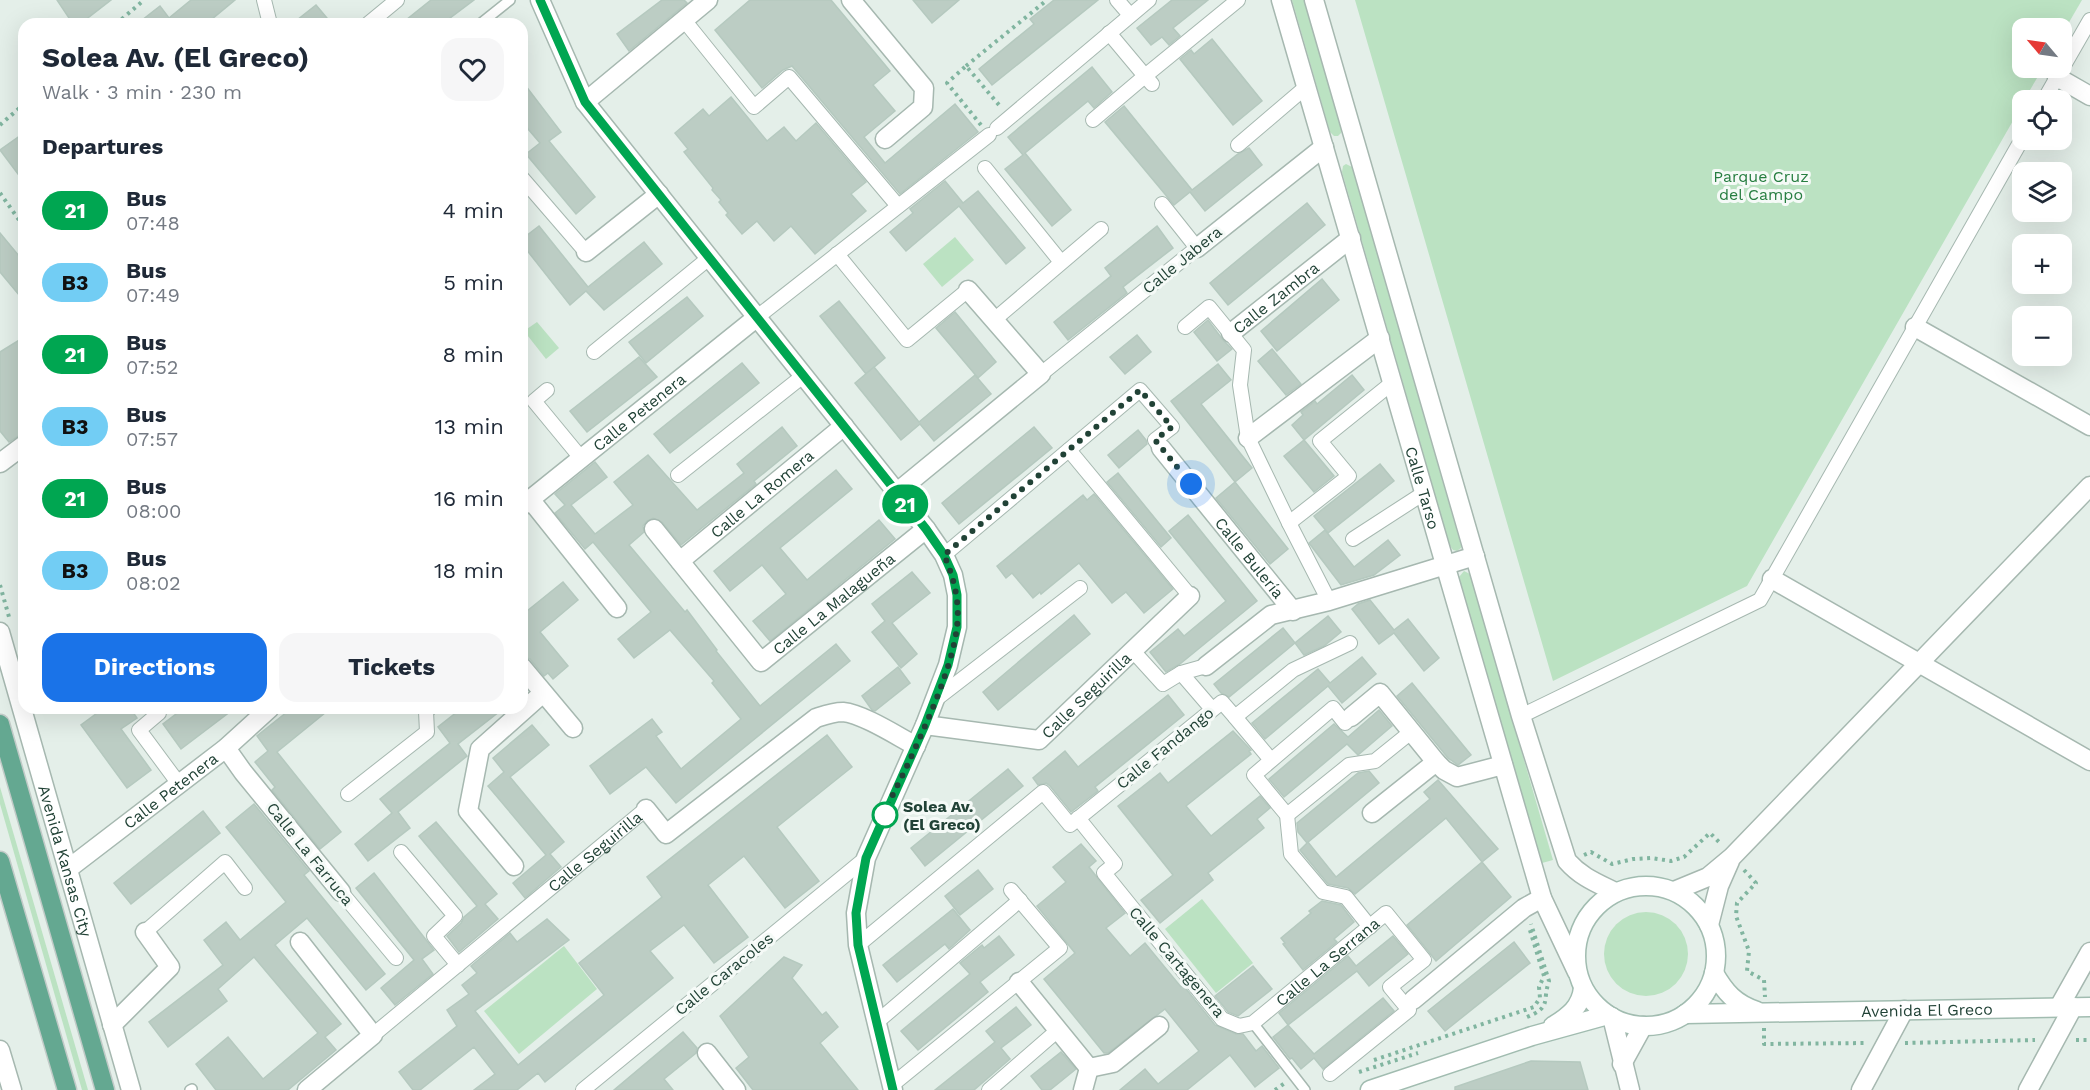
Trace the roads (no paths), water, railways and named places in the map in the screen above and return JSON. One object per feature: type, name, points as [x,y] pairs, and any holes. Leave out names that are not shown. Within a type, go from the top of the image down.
[{"type":"main road","name":"Avenida Kansas City","points":[[0,724],[105,1090]]},
{"type":"main road","points":[[0,861],[67,1090]]},
{"type":"street","points":[[264,0],[268,18]]},
{"type":"street","points":[[375,18],[397,0]]},
{"type":"street","points":[[540,0],[585,102],[926,529],[944,555],[953,575],[957,595],[957,627],[948,665],[925,725],[866,858],[856,913],[858,945],[892,1087],[1060,948],[1015,895],[877,1022]]},
{"type":"street","points":[[585,102],[708,0]]},
{"type":"street","points":[[851,0],[924,88],[923,107],[885,139]]},
{"type":"street","points":[[1117,0],[1130,15]]},
{"type":"street","points":[[756,318],[970,150],[1149,0]]},
{"type":"street","points":[[1093,120],[1148,80],[1238,0]]},
{"type":"street","name":"Calle Tarso","points":[[1281,0],[1542,898],[1580,980]]},
{"type":"street","name":"Calle Tarso","points":[[1314,0],[1521,716],[1567,861],[1588,880],[1616,892]]},
{"type":"street","points":[[684,20],[754,107],[789,77],[898,206]]},
{"type":"street","points":[[2072,51],[2090,20]]},
{"type":"street","points":[[1109,33],[1148,80]]},
{"type":"street","points":[[2059,78],[2090,96]]},
{"type":"street","points":[[1238,145],[1306,87]]},
{"type":"street","name":"Calle Jabera","points":[[896,493],[1324,147]]},
{"type":"street","points":[[970,150],[1061,262]]},
{"type":"street","points":[[1521,716],[1760,600],[2016,150]]},
{"type":"street","points":[[528,185],[586,252],[659,194]]},
{"type":"street","points":[[1162,204],[1197,248]]},
{"type":"street","points":[[994,320],[1101,229]]},
{"type":"street","name":"Calle Zambra","points":[[1329,601],[1248,438],[1240,385],[1244,350],[1231,333],[1351,238]]},
{"type":"street","points":[[837,255],[907,340],[968,290],[1041,374]]},
{"type":"street","points":[[594,352],[709,258]]},
{"type":"street","points":[[1185,327],[1209,307],[1231,333]]},
{"type":"street","name":"Calle Petenera","points":[[528,500],[756,318]]},
{"type":"street","points":[[1915,327],[2090,426]]},
{"type":"street","points":[[1248,438],[1380,338]]},
{"type":"street","points":[[678,476],[803,376]]},
{"type":"street","points":[[1289,523],[1349,476],[1320,441],[1392,383]]},
{"type":"street","points":[[547,390],[534,400],[581,458]]},
{"type":"street","points":[[944,555],[1140,390],[1172,427],[1155,440],[1161,448]]},
{"type":"street","name":"Calle La Romera","points":[[680,561],[844,426]]},
{"type":"street","name":"Calle Bulería","points":[[1161,448],[1293,611]]},
{"type":"street","points":[[0,463],[18,450]]},
{"type":"street","points":[[1069,450],[1190,596]]},
{"type":"street","points":[[1674,891],[1708,876],[1732,856],[2090,486]]},
{"type":"street","points":[[1353,539],[1425,493]]},
{"type":"street","points":[[528,504],[617,608]]},
{"type":"street","name":"Calle La Malagueña","points":[[654,529],[761,662],[926,529]]},
{"type":"street","points":[[1133,651],[1162,684],[1181,674],[1206,666],[1271,615],[1329,601],[1475,556]]},
{"type":"street","points":[[1772,579],[2090,760]]},
{"type":"street","points":[[935,700],[1080,588]]},
{"type":"street","name":"Calle Seguirilla","points":[[925,725],[1039,740],[1190,596]]},
{"type":"street","name":"Avenida Kansas City","points":[[0,632],[18,694]]},
{"type":"street","name":"Calle Fandango","points":[[1074,822],[1222,702],[1234,717],[1293,670],[1350,643]]},
{"type":"street","points":[[528,674],[573,728]]},
{"type":"street","points":[[1181,674],[1212,710]]},
{"type":"street","points":[[528,706],[543,693]]},
{"type":"street","points":[[1370,927],[1347,897],[1323,892],[1291,854],[1287,815],[1254,775],[1333,708],[1345,723],[1380,693],[1444,770],[1457,777],[1503,765]]},
{"type":"street","name":"Calle Seguirilla","points":[[307,1090],[646,809],[666,834],[816,718],[829,713],[845,712],[871,722],[916,746]]},
{"type":"street","name":"Avenida Kansas City","points":[[24,714],[131,1090]]},
{"type":"street","points":[[156,714],[139,730],[179,784]]},
{"type":"street","name":"Calle Petenera","points":[[69,869],[226,748],[263,714]]},
{"type":"street","points":[[348,794],[427,732],[426,714]]},
{"type":"street","points":[[514,866],[468,811],[480,749],[519,714]]},
{"type":"street","points":[[1234,717],[1270,760]]},
{"type":"street","points":[[1287,815],[1349,765],[1375,761],[1411,732]]},
{"type":"street","name":"Calle La Farruca","points":[[226,748],[243,772],[396,958]]},
{"type":"street","points":[[1372,813],[1436,762]]},
{"type":"street","name":"Calle Cartagenera","points":[[858,945],[1042,792],[1115,864],[1104,873],[1222,1019],[1239,1026],[1253,1023]]},
{"type":"street","points":[[400,852],[455,916],[434,936],[458,965]]},
{"type":"street","points":[[1709,925],[1719,886],[1732,856]]},
{"type":"street","name":"Calle Caracoles","points":[[583,1090],[866,858]]},
{"type":"street","points":[[112,1025],[170,967],[145,932],[225,862],[245,888]]},
{"type":"street","points":[[1532,1036],[1556,1024],[1576,1009],[1582,1000],[1575,954],[1578,935],[1587,918],[1599,903],[1616,892],[1635,886],[1654,886],[1674,891],[1695,905],[1709,925],[1716,949],[1714,973],[1708,989],[1685,1014],[1672,1021],[1643,1026],[1627,1024],[1610,1016],[1594,1003],[1580,980]]},
{"type":"street","points":[[1413,1000],[1524,908],[1542,898]]},
{"type":"street","name":"Calle La Serrana","points":[[1253,1023],[1386,913],[1424,960],[1390,987],[1409,1010],[1330,1074]]},
{"type":"street","points":[[300,942],[373,1035]]},
{"type":"street","points":[[2028,1090],[2074,1007],[2090,952]]},
{"type":"street","name":"Avenida El Greco","points":[[1714,973],[1729,996],[1743,1006],[1764,1013]]},
{"type":"street","points":[[1019,982],[1089,1068]]},
{"type":"street","name":"Avenida El Greco","points":[[1685,1014],[2074,1007]]},
{"type":"street","points":[[1861,1090],[1904,1010]]},
{"type":"street","points":[[1370,1090],[1393,1086],[1532,1036],[1610,1016]]},
{"type":"street","points":[[1610,1016],[1630,1090]]},
{"type":"street","points":[[1089,1068],[1113,1063],[1159,1026]]},
{"type":"street","points":[[1622,1064],[1643,1026]]},
{"type":"street","points":[[989,1090],[1058,1030]]},
{"type":"street","points":[[0,1050],[12,1090]]},
{"type":"street","points":[[707,1053],[736,1090]]},
{"type":"street","points":[[1083,1090],[1089,1068]]},
{"type":"lane","points":[[488,18],[510,0]]},
{"type":"lane","points":[[1253,1023],[1305,1090]]},
{"type":"place","name":"Solea Av. (El Greco)","points":[[885,815]]},
{"type":"park label","name":"Parque Cruz del Campo","points":[[1761,185]]}]
